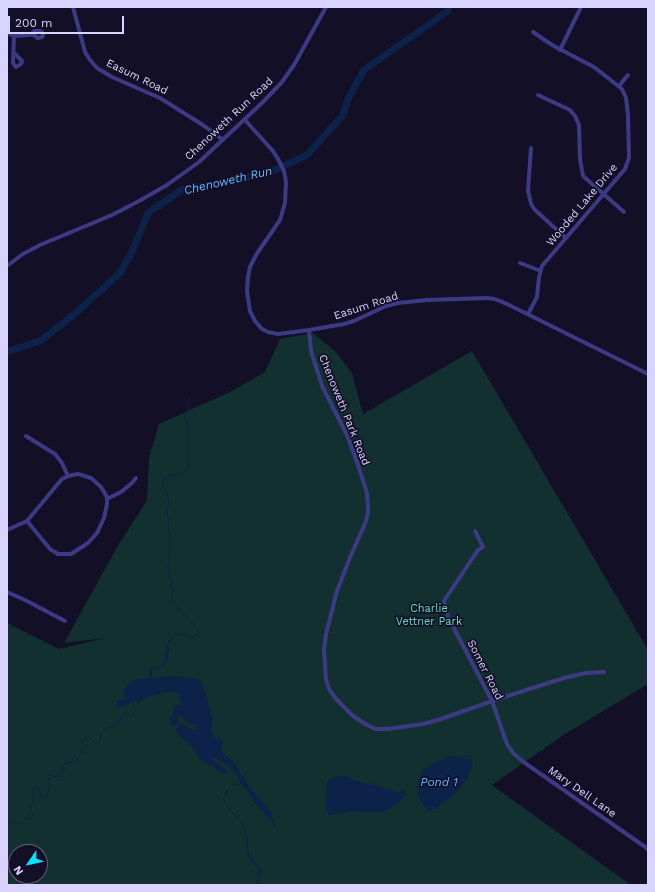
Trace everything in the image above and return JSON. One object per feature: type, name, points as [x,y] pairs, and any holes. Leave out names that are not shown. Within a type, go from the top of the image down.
[{"type":"street","name":"Easum Road","points":[[73,7],[86,52],[90,60],[97,68],[112,77],[160,98],[203,125],[223,140]]},
{"type":"street","name":"Chenoweth Run Road","points":[[7,266],[40,244],[112,215],[167,185],[199,162],[273,93],[294,65],[326,7]]},
{"type":"street","points":[[560,50],[581,7]]},
{"type":"street","name":"Wooded Lake Drive","points":[[528,314],[537,297],[542,266],[625,169],[629,158],[628,114],[626,98],[622,89],[594,67],[560,50],[533,32]]},
{"type":"street","points":[[7,33],[14,36],[32,34]]},
{"type":"street","points":[[14,36],[14,53]]},
{"type":"street","points":[[619,86],[628,75]]},
{"type":"street","points":[[538,95],[565,107],[575,116],[578,125],[583,176],[624,212]]},
{"type":"street","name":"Easum Road","points":[[245,120],[273,151],[284,170],[286,182],[283,212],[277,226],[252,262],[248,279],[248,302],[255,322],[265,330],[278,334],[344,324],[391,305],[427,300],[489,298],[528,314],[648,374]]},
{"type":"street","points":[[531,148],[528,190],[531,204],[535,210],[566,238]]},
{"type":"street","points":[[520,263],[541,271]]},
{"type":"street","name":"Chenoweth Park Road","points":[[309,330],[311,351],[323,388],[347,434],[357,462],[368,505],[368,513],[365,524],[336,591],[326,634],[324,665],[329,689],[336,699],[353,716],[375,729],[382,730],[429,723],[564,678],[586,672],[604,672]]},
{"type":"street","points":[[26,436],[55,454],[62,463],[68,476]]},
{"type":"street","points":[[7,530],[27,521],[62,479],[68,476],[78,474],[91,478],[101,487],[107,498],[104,518],[97,533],[88,543],[70,554],[58,554],[50,549],[27,521]]},
{"type":"street","points":[[107,498],[121,492],[136,478]]},
{"type":"street","name":"Somer Road","points":[[474,531],[483,547],[478,550],[444,601],[448,617],[492,701],[509,747]]},
{"type":"street","points":[[7,592],[65,621]]},
{"type":"street","name":"Mary Dell Lane","points":[[509,747],[517,757],[525,763],[648,849]]},
{"type":"green space","name":"Charlie Vettner Park","points":[[313,333],[335,351],[352,373],[363,414],[472,351],[648,650],[648,684],[562,736],[492,785],[631,885],[7,885],[7,623],[59,649],[105,638],[64,643],[116,549],[147,500],[149,458],[159,424],[230,392],[265,372],[280,339]]},
{"type":"water","points":[[171,636],[173,637],[169,642],[167,661],[163,666],[152,670],[152,678],[176,676],[200,679],[207,697],[212,719],[212,732],[215,738],[222,740],[222,752],[234,762],[250,788],[270,811],[275,824],[274,827],[271,820],[252,800],[250,794],[240,783],[238,777],[229,766],[216,758],[213,758],[225,769],[227,773],[224,775],[212,766],[201,761],[193,748],[179,736],[176,729],[181,724],[192,729],[195,729],[197,725],[189,723],[181,716],[176,717],[178,722],[172,726],[170,719],[175,705],[181,704],[179,694],[171,691],[148,697],[141,700],[139,703],[134,700],[120,708],[117,706],[116,703],[118,700],[125,699],[124,690],[127,685],[136,680],[150,678],[150,669],[162,665],[165,659],[168,641]]},
{"type":"water","name":"Pond 1","points":[[456,756],[472,760],[473,764],[468,778],[458,791],[447,801],[428,811],[417,793],[417,787],[423,769],[447,757]]},
{"type":"water","points":[[337,776],[345,776],[362,783],[372,784],[393,791],[398,792],[404,790],[406,795],[394,806],[382,812],[352,811],[329,815],[326,804],[327,781]]},
{"type":"water","points":[[229,789],[224,798],[225,801],[230,810],[243,823],[247,838],[249,855],[263,870],[261,871],[260,876],[258,876],[258,869],[247,855],[246,838],[242,823],[229,810],[223,799],[226,791]]},
{"type":"waterway","name":"Chenoweth Run","points":[[7,352],[42,340],[78,311],[120,273],[133,250],[148,213],[183,189],[220,184],[273,171],[307,155],[343,115],[348,99],[364,70],[448,11],[448,7]]},
{"type":"waterway","points":[[176,634],[182,633],[190,638],[200,634],[198,629],[172,602],[173,591],[168,567],[170,541],[167,507],[169,503],[163,486],[164,478],[185,472],[189,465],[189,431],[188,422],[184,417],[188,409],[188,400],[192,395]]},
{"type":"waterway","points":[[7,821],[17,824],[33,816],[30,807],[34,801],[32,791],[34,788],[39,790],[42,796],[46,797],[50,786],[48,781],[50,774],[56,777],[59,776],[64,770],[64,764],[77,761],[83,747],[82,742],[84,739],[88,737],[96,743],[100,741],[104,728],[113,727],[123,714],[132,715],[135,710],[133,702]]},
{"type":"waterway","points":[[232,786],[240,784]]},
{"type":"waterway","points":[[257,885],[258,878]]}]
